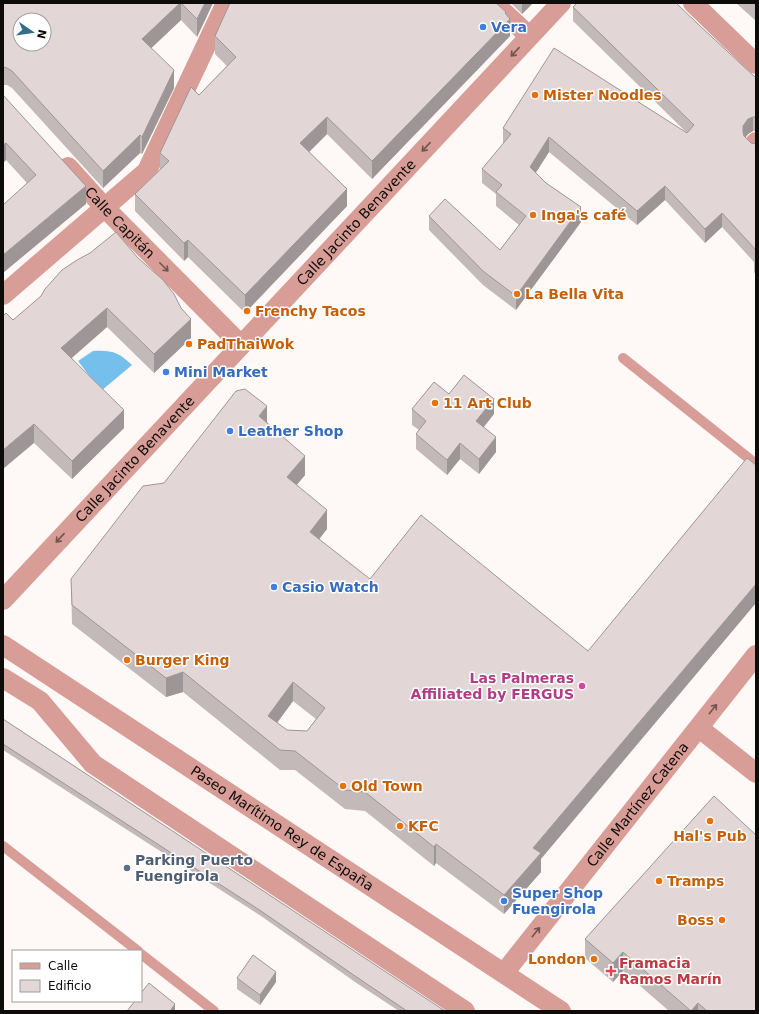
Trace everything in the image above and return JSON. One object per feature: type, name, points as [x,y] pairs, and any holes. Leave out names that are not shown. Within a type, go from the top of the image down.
[{"type":"street","points":[[3,295],[147,171],[226,3]]},
{"type":"street","points":[[494,3],[529,36]]},
{"type":"street","name":"Calle Jacinto Benavente","points":[[3,600],[561,3]]},
{"type":"street","points":[[693,3],[756,64]]},
{"type":"street","points":[[756,142],[754,144],[756,147]]},
{"type":"street","name":"Calle Capitán","points":[[56,155],[104,207],[241,344]]},
{"type":"street","name":"Paseo Marítimo Rey de España","points":[[3,646],[561,1011]]},
{"type":"street","name":"Calle Martínez Catena","points":[[504,973],[756,655]]},
{"type":"street","points":[[3,678],[40,701],[93,764],[465,1011]]},
{"type":"street","points":[[698,728],[756,773]]},
{"type":"lane","points":[[623,358],[756,464]]},
{"type":"lane","points":[[3,846],[137,950]]},
{"type":"lane","points":[[142,955],[214,1011]]},
{"type":"water","points":[[93,351],[114,353],[123,357],[132,365],[101,391],[78,361]]},
{"type":"building","points":[[3,3],[180,3],[142,39],[174,70],[142,137],[140,135],[103,171],[12,71],[3,67]]},
{"type":"building","points":[[181,3],[205,3],[197,19]]},
{"type":"building","points":[[230,3],[496,3],[506,12],[505,13],[510,19],[372,161],[327,117],[300,143],[347,189],[245,295],[188,240],[184,243],[135,194],[169,161],[160,153],[191,87],[199,95],[236,57],[215,36]]},
{"type":"building","points":[[577,3],[676,3],[756,78],[756,117],[748,119],[743,126],[743,132],[744,136],[751,143],[756,144],[756,250],[722,213],[705,229],[665,186],[637,211],[549,137],[530,167],[546,183],[581,207],[516,296],[483,271],[429,216],[445,199],[500,250],[526,216],[496,192],[502,185],[482,169],[511,134],[503,128],[554,48],[687,133],[694,125],[573,7]]},
{"type":"building","points":[[3,95],[86,186],[3,255],[3,205],[36,175],[6,143],[3,145]]},
{"type":"building","points":[[116,232],[138,258],[163,280],[174,294],[181,308],[191,319],[154,354],[107,308],[61,348],[124,410],[72,461],[34,424],[3,450],[3,316],[6,313],[13,320],[41,296],[45,289],[62,270],[90,253]]},
{"type":"building","points":[[464,375],[494,399],[476,421],[496,437],[479,459],[460,443],[447,460],[416,434],[426,421],[412,409],[434,382],[449,394]]},
{"type":"building","points":[[245,389],[267,406],[259,416],[305,456],[287,477],[327,510],[310,532],[370,579],[421,515],[588,651],[747,458],[756,465],[756,584],[533,848],[541,853],[504,895],[436,844],[434,847],[365,792],[345,790],[295,751],[280,750],[183,672],[166,678],[72,605],[71,579],[143,486],[164,483],[236,391]],"holes":[[[293,682],[325,708],[307,731],[287,730],[268,716]]]},
{"type":"building","points":[[3,719],[445,1011],[407,1011],[261,911],[3,744]]},
{"type":"building","points":[[714,796],[756,835],[756,1011],[707,1011],[698,1003],[691,1011],[623,952],[613,963],[585,939]]},
{"type":"building","points":[[253,955],[276,972],[260,995],[237,978]]},
{"type":"building","points":[[149,983],[175,1004],[170,1011],[127,1011],[134,1002],[142,1002],[142,992]]},
{"type":"place","name":"Vera","points":[[483,27]]},
{"type":"place","name":"Mister Noodles","points":[[535,95]]},
{"type":"place","name":"Inga's café","points":[[533,215]]},
{"type":"place","name":"La Bella Vita","points":[[517,294]]},
{"type":"place","name":"Frenchy Tacos","points":[[247,311]]},
{"type":"place","name":"PadThaiWok","points":[[189,344]]},
{"type":"place","name":"Mini Market","points":[[166,372]]},
{"type":"place","name":"11 Art Club","points":[[435,403]]},
{"type":"place","name":"Leather Shop","points":[[230,431]]},
{"type":"place","name":"Casio Watch","points":[[274,587]]},
{"type":"place","name":"Burger King","points":[[127,660]]},
{"type":"place","name":"Las Palmeras Affiliated by FERGUS","points":[[582,686]]},
{"type":"place","name":"Old Town","points":[[343,786]]},
{"type":"place","name":"Hal's Pub","points":[[710,821]]},
{"type":"place","name":"KFC","points":[[400,826]]},
{"type":"place","name":"Parking Puerto Fuengirola","points":[[127,868]]},
{"type":"place","name":"Tramps","points":[[659,881]]},
{"type":"place","name":"Super Shop Fuengirola","points":[[504,901]]},
{"type":"place","name":"Boss","points":[[722,920]]},
{"type":"place","name":"London","points":[[594,959]]},
{"type":"place","name":"Framacia Ramos Marín","points":[[611,971]]}]
